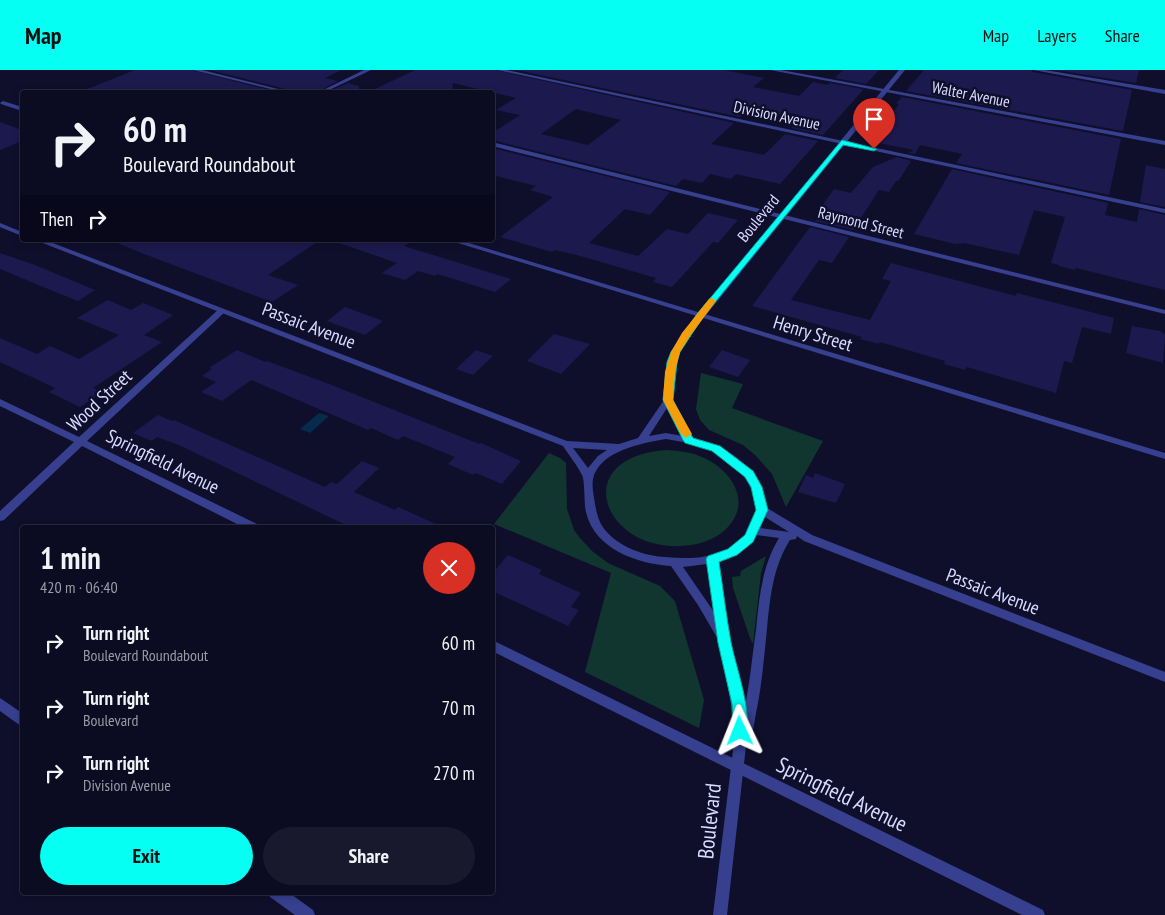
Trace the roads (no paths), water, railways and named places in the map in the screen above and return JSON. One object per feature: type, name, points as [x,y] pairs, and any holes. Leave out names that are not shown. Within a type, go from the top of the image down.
[{"type":"street","points":[[196,70],[279,90]]},
{"type":"street","points":[[326,90],[368,70]]},
{"type":"street","name":"Division Avenue","points":[[500,70],[1165,211]]},
{"type":"street","name":"Walter Avenue","points":[[773,70],[1165,143]]},
{"type":"street","name":"Boulevard","points":[[642,439],[668,400],[670,372],[675,352],[700,316],[902,70]]},
{"type":"street","points":[[1036,70],[1165,92]]},
{"type":"street","points":[[3,103],[20,108]]},
{"type":"street","name":"Raymond Street","points":[[495,145],[1165,312]]},
{"type":"street","points":[[0,224],[20,233]]},
{"type":"street","name":"Passaic Avenue","points":[[44,242],[566,444],[619,447]]},
{"type":"street","name":"Henry Street","points":[[459,242],[1165,456]]},
{"type":"street","name":"Wood Street","points":[[0,517],[222,311]]},
{"type":"street","points":[[668,400],[689,440]]},
{"type":"street","name":"Springfield Avenue","points":[[0,402],[249,525]]},
{"type":"street","points":[[566,444],[588,476],[588,499],[593,520],[599,530],[613,543],[634,555],[652,562],[675,564],[712,559],[733,552],[754,531],[762,510],[756,487],[750,474],[716,448],[689,440],[666,436],[642,439],[619,447],[604,456],[588,476]]},
{"type":"street","name":"Passaic Avenue","points":[[762,510],[808,538],[1165,677]]},
{"type":"street","name":"Passaic Avenue","points":[[754,531],[808,538]]},
{"type":"street","points":[[736,766],[748,725],[771,563],[786,536]]},
{"type":"street","name":"Boulevard","points":[[712,559],[725,643],[739,704],[740,742],[720,915]]},
{"type":"street","name":"Boulevard","points":[[675,564],[702,602],[725,643]]},
{"type":"street","name":"Springfield Avenue","points":[[495,646],[1038,915]]},
{"type":"street","points":[[0,704],[20,719]]},
{"type":"street","points":[[279,895],[308,915]]},
{"type":"water","points":[[319,413],[329,416],[310,433],[300,429]]}]
